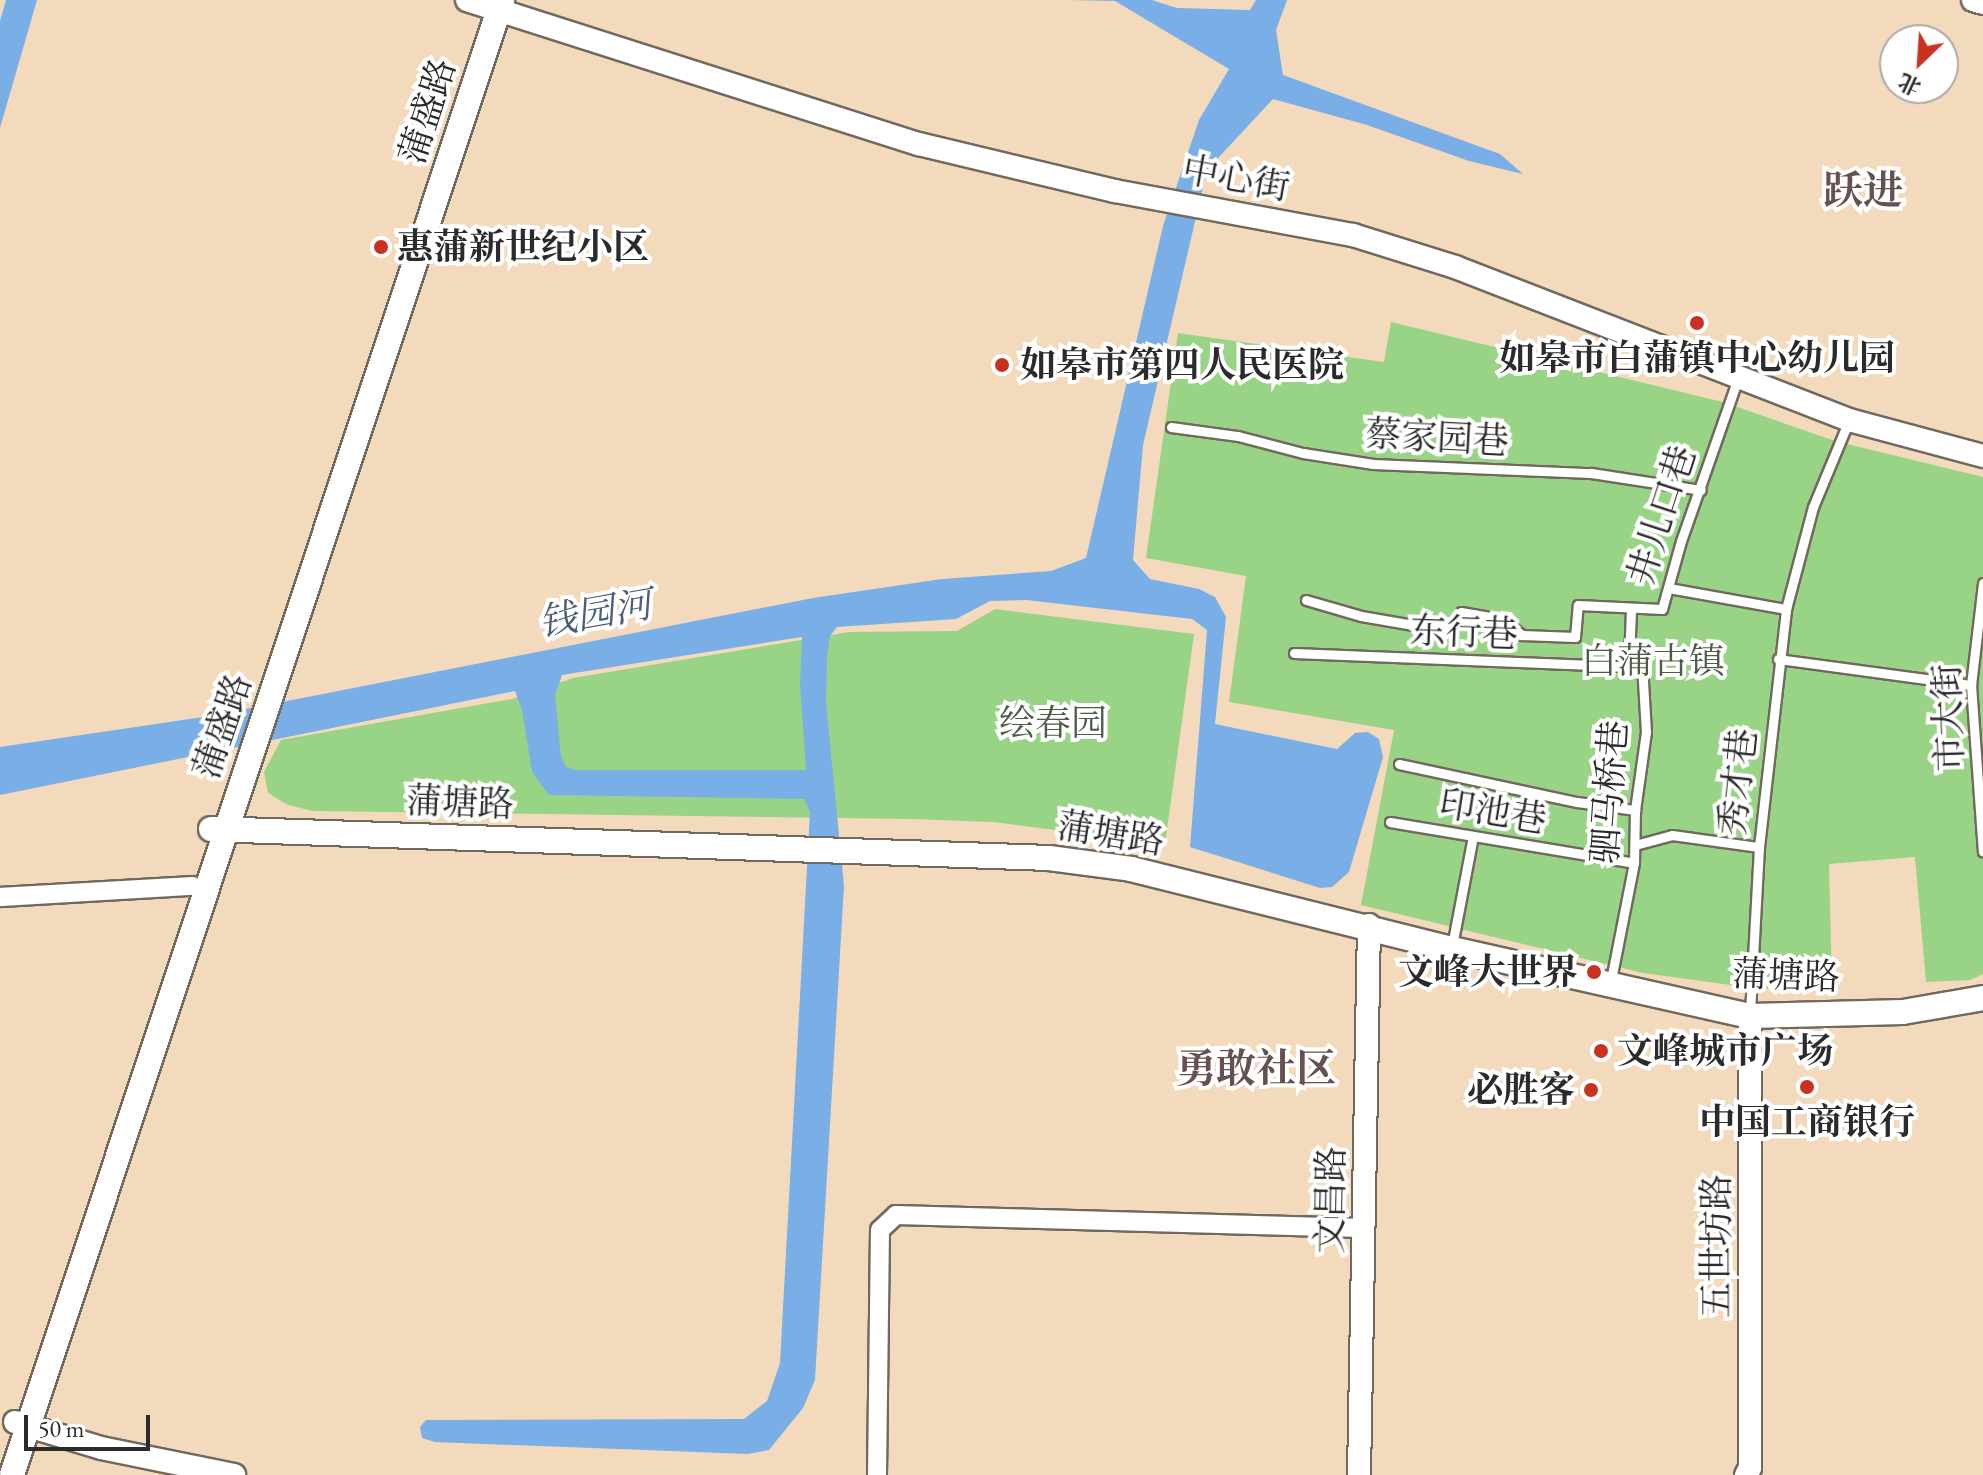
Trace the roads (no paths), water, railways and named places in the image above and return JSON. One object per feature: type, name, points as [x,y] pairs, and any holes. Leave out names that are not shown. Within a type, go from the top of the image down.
[{"type":"main road","name":"蒲盛路","points":[[0,1466],[21,1424],[236,778],[487,3]]},
{"type":"main road","name":"蒲盛路","points":[[12,1475],[21,1424],[193,886],[218,830]]},
{"type":"main road","name":"蒲塘路","points":[[218,830],[1049,858],[1131,869],[1369,925],[1452,949],[1750,1016],[1903,1012],[1983,998]]},
{"type":"street","points":[[1973,0],[1983,3]]},
{"type":"street","name":"中心街","points":[[487,3],[919,144],[1162,199],[1353,235],[1455,267],[1849,420],[1983,456]]},
{"type":"street","points":[[0,897],[193,886]]},
{"type":"street","name":"文昌路","points":[[1359,1475],[1369,925]]},
{"type":"street","name":"五世坊路","points":[[1746,1475],[1750,1468],[1750,1016]]},
{"type":"street","points":[[877,1475],[880,1230],[896,1215],[1363,1228]]},
{"type":"street","points":[[21,1424],[101,1448],[234,1475]]},
{"type":"lane","name":"井儿口巷","points":[[1306,600],[1361,616],[1419,626],[1458,624],[1461,612],[1502,619],[1522,635],[1575,637],[1578,605],[1631,610],[1662,609],[1681,541],[1738,378]]},
{"type":"lane","name":"秀才巷","points":[[1750,1016],[1759,847],[1786,609],[1813,507],[1849,420]]},
{"type":"lane","name":"蔡家园巷","points":[[1171,427],[1238,436],[1303,453],[1373,464],[1591,473],[1701,490]]},
{"type":"lane","name":"市大街","points":[[1983,583],[1971,685],[1983,852]]},
{"type":"lane","points":[[1669,588],[1786,609]]},
{"type":"lane","name":"驷马桥巷","points":[[1610,986],[1634,863],[1635,810],[1646,732],[1642,664],[1629,660],[1631,610]]},
{"type":"lane","name":"东行巷","points":[[1294,653],[1624,666],[1629,660]]},
{"type":"lane","points":[[1778,659],[1971,685]]},
{"type":"lane","points":[[1971,702],[1983,702]]},
{"type":"lane","points":[[1399,764],[1577,802],[1635,810]]},
{"type":"lane","name":"印池巷","points":[[1390,822],[1634,863]]},
{"type":"lane","points":[[1635,845],[1672,835],[1759,847]]},
{"type":"lane","points":[[1452,949],[1473,836]]},
{"type":"water","points":[[6,0],[37,0],[0,128],[0,21]]},
{"type":"water","points":[[1069,0],[1152,0],[1177,8],[1250,10],[1256,0],[1287,0],[1276,30],[1283,75],[1500,154],[1523,174],[1469,161],[1367,125],[1273,99],[1207,170],[1143,445],[1133,560],[1150,579],[1199,589],[1215,597],[1226,617],[1215,724],[1337,749],[1355,733],[1368,732],[1379,739],[1383,757],[1349,872],[1332,887],[1320,888],[1190,847],[1207,630],[1192,619],[1026,600],[990,601],[956,619],[837,627],[830,636],[827,656],[826,702],[844,886],[815,1380],[803,1408],[769,1450],[748,1454],[435,1442],[422,1438],[420,1427],[426,1420],[744,1419],[767,1401],[780,1363],[810,812],[804,799],[549,795],[532,772],[522,710],[515,691],[0,795],[0,747],[210,716],[813,598],[942,579],[1051,571],[1086,558],[1163,226],[1199,120],[1229,69],[1115,1]],"holes":[[[802,637],[800,684],[806,770],[576,770],[566,767],[561,757],[555,695],[562,675]]]},
{"type":"place","name":"惠蒲新世纪小区","points":[[381,247]]},
{"type":"place","name":"如皋市白蒲镇中心幼儿园","points":[[1697,323]]},
{"type":"place","name":"如皋市第四人民医院","points":[[1002,365]]},
{"type":"place","name":"文峰大世界","points":[[1594,972]]},
{"type":"place","name":"文峰城市广场","points":[[1601,1051]]},
{"type":"place","name":"中国工商银行","points":[[1807,1087]]},
{"type":"place","name":"必胜客","points":[[1591,1090]]},
{"type":"district","name":"跃进","points":[[1863,190]]},
{"type":"district","name":"勇敢社区","points":[[1256,1068]]},
{"type":"water label","name":"钱园河","points":[[595,613]]},
{"type":"park label","name":"白蒲古镇","points":[[1653,661]]},
{"type":"park label","name":"绘春园","points":[[1053,723]]}]
